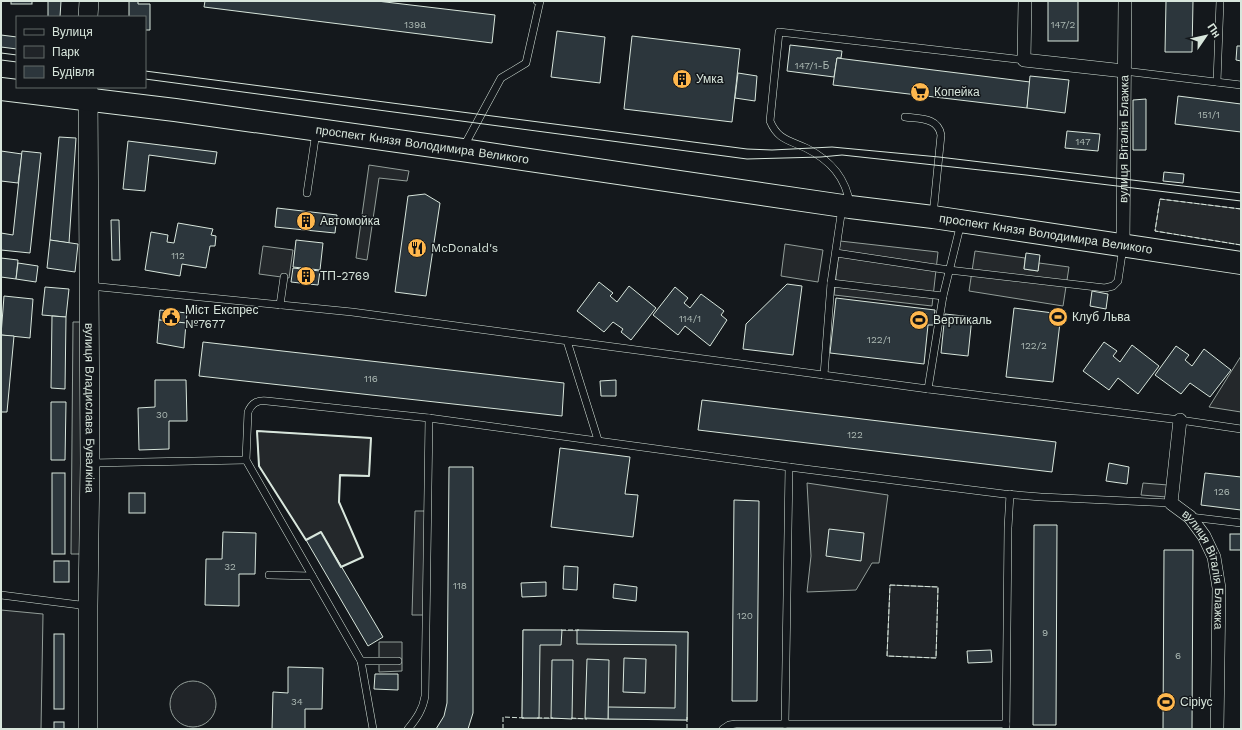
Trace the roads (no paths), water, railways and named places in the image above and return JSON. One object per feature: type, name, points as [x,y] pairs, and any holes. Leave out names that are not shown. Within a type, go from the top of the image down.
[{"type":"highway","name":"проспект Князя Володимира Великого","points":[[1,89],[87,94],[175,110],[846,206],[961,221],[1241,263]]},
{"type":"street","points":[[88,1],[88,16]]},
{"type":"street","points":[[1024,60],[1025,1]]},
{"type":"street","points":[[1124,71],[1125,1]]},
{"type":"street","name":"вулиця Віталія Блажка","points":[[1024,60],[1124,71],[1123,245]]},
{"type":"street","name":"вулиця Владислава Бувалкіна","points":[[87,94],[90,463],[88,729]]},
{"type":"street","name":"вулиця Віталія Блажка","points":[[1180,420],[1171,503],[1190,517],[1204,536],[1214,557],[1220,588],[1217,729]]},
{"type":"lane","points":[[462,150],[501,78],[526,63],[540,1],[537,1]]},
{"type":"lane","points":[[1217,82],[1220,1]]},
{"type":"lane","points":[[824,376],[831,283],[848,192],[838,173],[830,165],[807,149],[780,137],[774,130],[770,121],[779,32],[1024,60]]},
{"type":"lane","points":[[1124,71],[1241,85]]},
{"type":"lane","points":[[905,117],[932,121],[940,128],[941,134],[932,217]]},
{"type":"lane","points":[[307,193],[316,130]]},
{"type":"lane","points":[[928,389],[943,296],[961,221]]},
{"type":"lane","points":[[836,253],[949,270],[1105,288],[1113,286],[1118,280],[1123,245]]},
{"type":"lane","points":[[280,305],[284,277]]},
{"type":"lane","points":[[831,283],[943,296]]},
{"type":"lane","points":[[89,286],[352,312],[824,376],[1180,420],[1241,429]]},
{"type":"lane","points":[[567,341],[598,440]]},
{"type":"lane","points":[[373,729],[361,661],[246,460],[248,412],[251,406],[256,402],[262,401],[429,418],[788,467],[1010,494],[1041,497],[1171,503]]},
{"type":"lane","points":[[408,729],[418,717],[423,706],[425,696],[429,418]]},
{"type":"lane","points":[[90,463],[246,460]]},
{"type":"lane","points":[[785,724],[788,467]]},
{"type":"lane","points":[[723,729],[730,725],[736,724],[1006,726],[1008,528],[1010,494]]},
{"type":"lane","points":[[1190,517],[1241,523]]},
{"type":"lane","points":[[269,575],[312,576]]},
{"type":"lane","points":[[1,595],[88,606]]},
{"type":"lane","points":[[361,661],[398,661]]},
{"type":"tram line","points":[[1,53],[16,55]]},
{"type":"tram line","points":[[1,60],[16,62]]},
{"type":"tram line","points":[[146,71],[747,149],[772,150],[832,147],[939,157],[1241,193]]},
{"type":"tram line","points":[[146,79],[747,159],[842,155],[1026,175],[1241,201]]},
{"type":"place","name":"Умка","points":[[682,79]]},
{"type":"place","name":"Копейка","points":[[920,92]]},
{"type":"place","name":"Автомойка","points":[[306,221]]},
{"type":"place","name":"McDonald's","points":[[417,248]]},
{"type":"place","name":"ТП-2769","points":[[306,276]]},
{"type":"place","name":"Міст Експрес №7677","points":[[171,317]]},
{"type":"place","name":"Клуб Льва","points":[[1058,317]]},
{"type":"place","name":"Вертикаль","points":[[919,320]]},
{"type":"place","name":"Сіріус","points":[[1166,702]]}]
